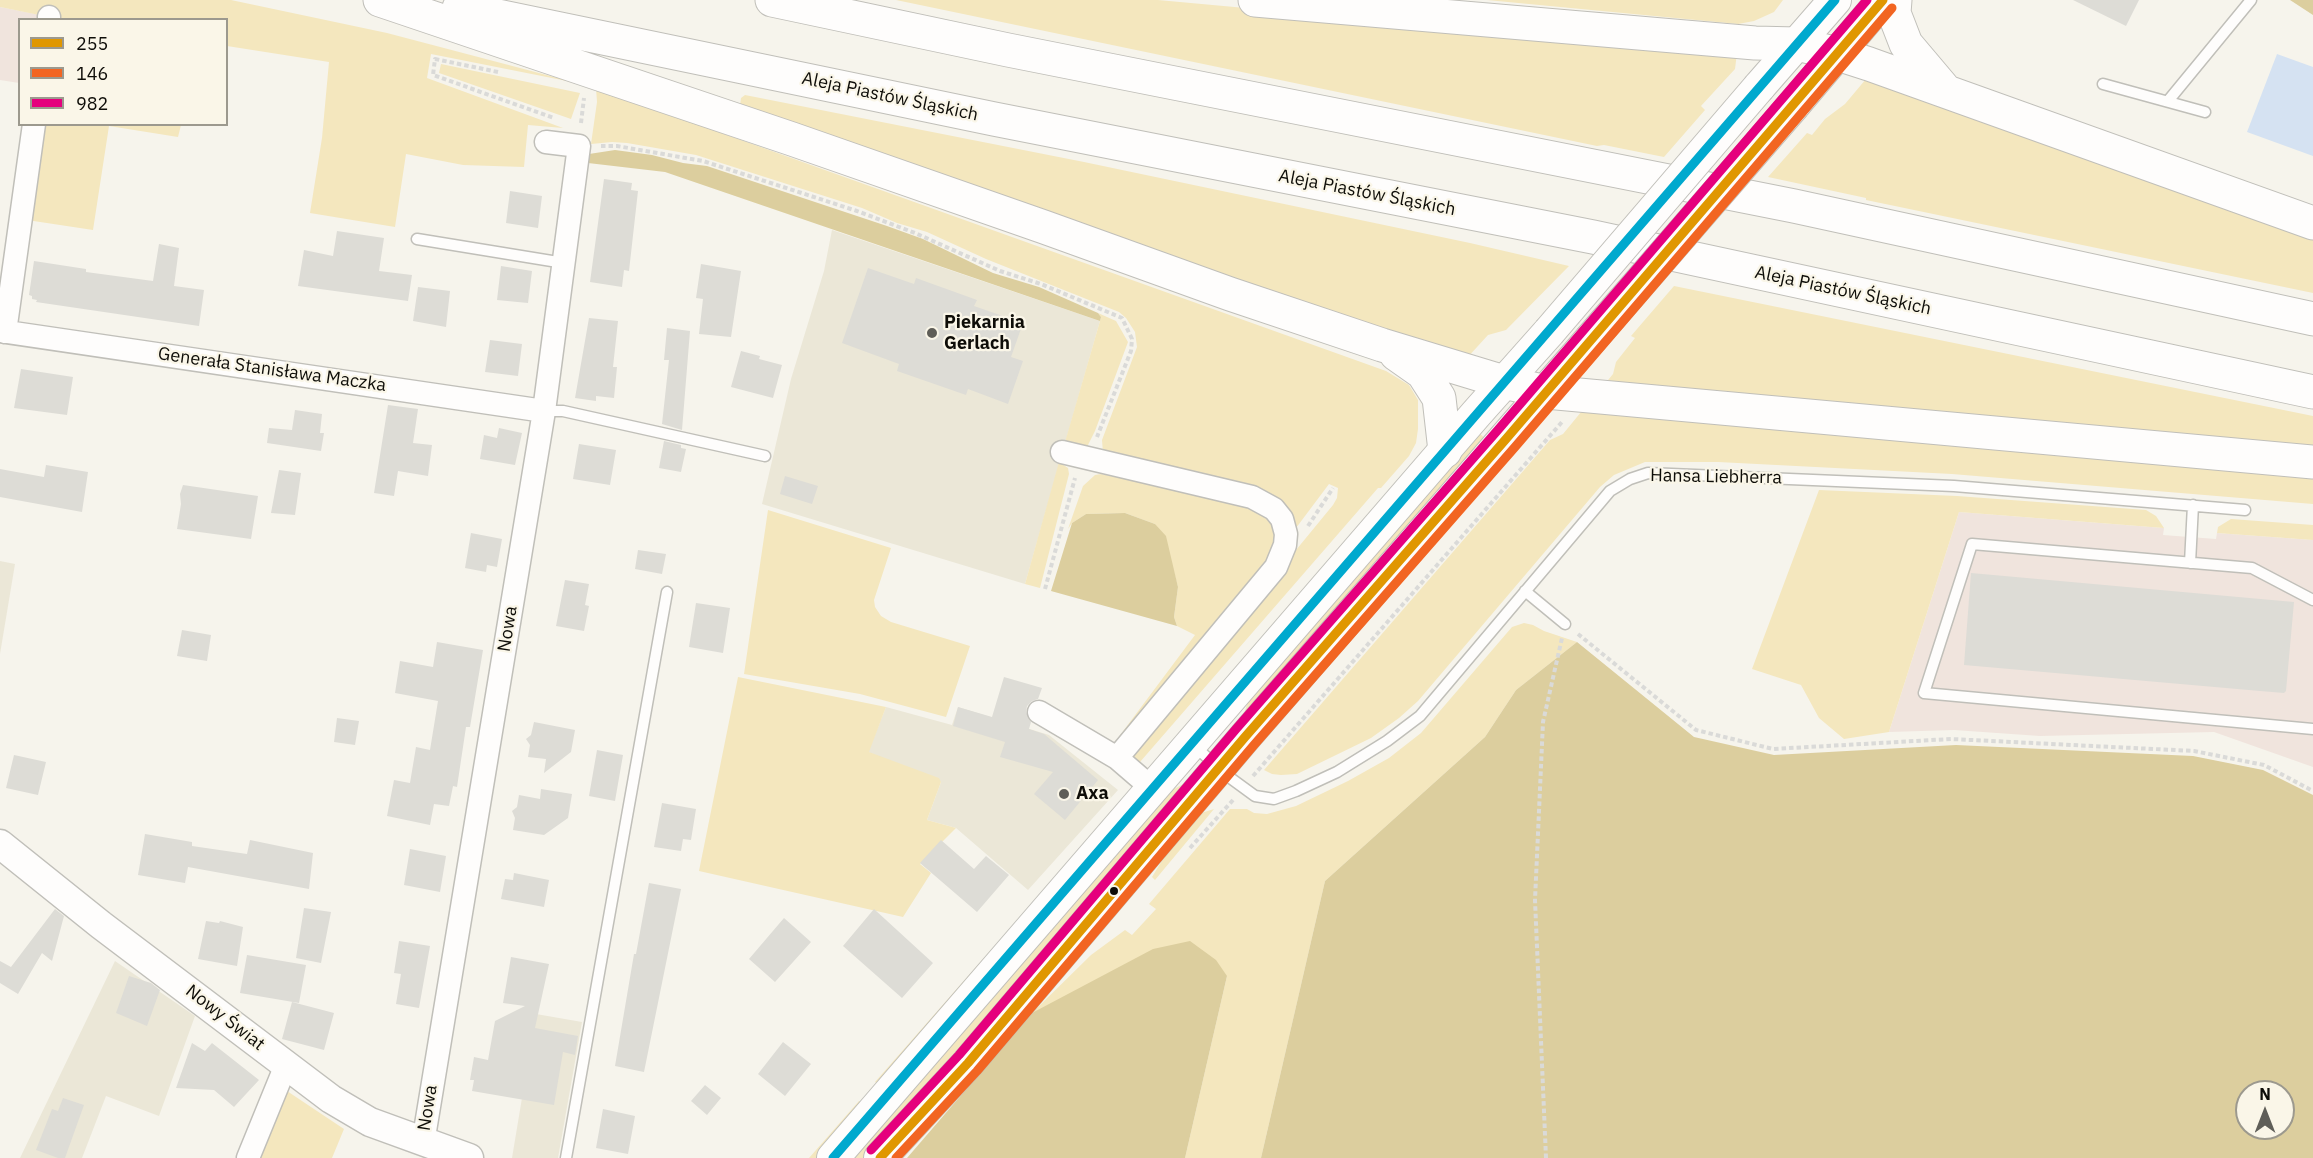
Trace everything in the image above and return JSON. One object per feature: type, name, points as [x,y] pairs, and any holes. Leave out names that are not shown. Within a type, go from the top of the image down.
[{"type":"highway","points":[[380,0],[1044,226],[1230,294],[1382,345],[1504,382],[1546,392],[2313,462]]},
{"type":"highway","name":"Aleja Piastów Śląskich","points":[[419,0],[1006,122],[1686,256],[2313,392]]},
{"type":"highway","points":[[772,0],[1008,50],[1794,206],[2313,319]]},
{"type":"highway","points":[[1255,0],[1744,42],[1797,44],[1838,54],[2313,223]]},
{"type":"highway","points":[[1895,0],[1894,13],[1906,44],[1948,93]]},
{"type":"highway","points":[[1382,345],[1423,373],[1439,398],[1445,451]]},
{"type":"main road","points":[[833,1158],[1835,0]]},
{"type":"main road","points":[[880,1158],[968,1063],[1219,768],[1883,0]]},
{"type":"street","points":[[3,331],[34,126]]},
{"type":"street","points":[[546,142],[580,136]]},
{"type":"street","name":"Nowa","points":[[423,1143],[544,411],[580,136]]},
{"type":"street","name":"Generała Stanisława Maczka","points":[[3,331],[544,411]]},
{"type":"street","points":[[1062,452],[1252,497],[1274,509],[1282,519],[1286,534],[1285,545],[1276,567],[1117,758]]},
{"type":"street","points":[[1039,712],[1117,758],[1153,789]]},
{"type":"street","name":"Nowy Świat","points":[[0,844],[331,1099],[370,1122],[469,1158]]},
{"type":"street","points":[[248,1158],[286,1065]]},
{"type":"lane","points":[[2168,101],[2251,0]]},
{"type":"lane","points":[[2103,84],[2205,112]]},
{"type":"lane","points":[[417,239],[564,263]]},
{"type":"lane","points":[[544,411],[563,411],[765,456]]},
{"type":"lane","name":"Hansa Liebherra","points":[[1192,744],[1255,796],[1274,798],[1296,791],[1337,772],[1388,741],[1420,716],[1610,491],[1630,479],[1648,474],[1954,486],[2245,510]]},
{"type":"lane","points":[[2190,563],[2193,505]]},
{"type":"lane","points":[[2313,600],[2252,568],[1972,544],[1924,693],[2313,729]]},
{"type":"lane","points":[[1525,591],[1565,624]]},
{"type":"lane","points":[[566,1158],[667,592]]},
{"type":"path","points":[[505,73],[435,59],[433,75],[556,119]]},
{"type":"path","points":[[585,94],[580,136],[593,148],[617,146],[703,161],[882,220],[1000,271],[1041,284],[1122,318],[1132,339],[1131,351],[1095,442],[1074,481],[1045,589]]},
{"type":"path","points":[[1185,853],[1223,812],[1521,466],[1569,415]]},
{"type":"path","points":[[1546,1158],[1535,900],[1544,722],[1565,624],[1696,730],[1773,749],[1951,739],[2194,751],[2264,765],[2313,791]]},
{"type":"shaded area","points":[[0,0],[231,0],[387,33],[577,83],[431,54],[427,78],[563,128],[528,125],[524,167],[463,165],[406,154],[395,227],[310,213],[322,138],[329,62],[228,46],[228,18],[54,18],[0,7]]},
{"type":"shaded area","points":[[896,0],[1158,0],[1737,53],[1735,69],[1701,106],[1705,110],[1664,157],[1604,145],[1597,146]]},
{"type":"shaded area","points":[[1487,0],[1783,0],[1774,12],[1754,21],[1738,24]]},
{"type":"shaded area","points":[[2290,0],[2313,0],[2313,15]]},
{"type":"shaded area","points":[[0,7],[41,15],[40,18],[18,18],[18,83],[0,80]]},
{"type":"shaded area","points":[[441,64],[580,93],[571,119],[439,73]]},
{"type":"shaded area","points":[[1866,79],[2313,239],[2313,293],[1866,200],[1866,198],[1768,177],[1807,133],[1812,135],[1825,119],[1845,104]]},
{"type":"shaded area","points":[[596,88],[1386,371],[1409,385],[1418,400],[1416,443],[1409,456],[1381,488],[1378,488],[1140,762],[1133,762],[1135,746],[1333,505],[1337,498],[1338,488],[1329,484],[1296,528],[1292,516],[1103,453],[1102,440],[1137,347],[1135,332],[1119,312],[986,259],[927,232],[897,223],[862,208],[696,155],[627,143],[591,144],[597,102]]},
{"type":"shaded area","points":[[745,95],[1084,162],[1569,266],[1506,330],[1488,335],[1467,358],[744,109],[740,106],[741,98]]},
{"type":"shaded area","points":[[40,126],[109,126],[93,230],[27,220]]},
{"type":"shaded area","points":[[109,126],[181,126],[178,137]]},
{"type":"shaded area","points":[[615,150],[707,166],[887,226],[923,239],[993,273],[1039,287],[1098,313],[1101,317],[1100,321],[665,172],[588,163],[589,154]]},
{"type":"shaded area","points":[[832,230],[1100,321],[1025,584],[762,504],[791,379],[824,271]]},
{"type":"shaded area","points":[[1674,286],[2313,416],[2313,449],[1604,385],[1613,374],[1616,362],[1635,338],[1631,336]]},
{"type":"shaded area","points":[[1098,313],[1116,321],[1128,342],[1087,447],[1065,442],[1100,321],[1101,317]]},
{"type":"shaded area","points":[[1586,406],[2313,472],[2313,504],[1952,474],[1718,462],[1645,462],[1614,475],[1600,487],[1418,701],[1399,718],[1371,738],[1297,774],[1272,774],[1264,770],[1550,440],[1563,434]]},
{"type":"shaded area","points":[[1478,432],[1487,440],[1243,717],[1250,695]]},
{"type":"shaded area","points":[[1059,462],[1068,468],[1069,474],[1040,588],[1025,584]]},
{"type":"shaded area","points":[[1101,474],[1248,504],[1272,521],[1274,531],[1274,548],[1271,558],[1119,747],[1112,746],[1195,635],[1177,626],[1174,617],[1178,587],[1171,561],[1155,524],[1125,513],[1086,514],[1072,523],[1068,529],[1083,486],[1095,475]]},
{"type":"shaded area","points":[[1819,490],[1957,496],[2146,510],[2156,516],[2164,528],[1959,512],[1889,732],[1844,739],[1819,718],[1801,685],[1752,669]]},
{"type":"shaded area","points":[[768,510],[891,548],[874,600],[875,607],[881,616],[891,622],[970,646],[946,717],[860,694],[744,674]]},
{"type":"shaded area","points":[[1959,512],[2164,528],[2163,535],[2216,539],[2217,533],[2313,540],[2313,767],[2214,732],[2040,736],[1954,730],[1889,732]]},
{"type":"shaded area","points":[[1125,513],[1155,524],[1166,536],[1178,587],[1174,617],[1177,626],[1051,591],[1072,523],[1086,514]]},
{"type":"shaded area","points":[[2231,519],[2313,525],[2313,540],[2217,533],[2218,527]]},
{"type":"shaded area","points":[[0,561],[15,564],[0,654]]},
{"type":"shaded area","points":[[1524,623],[1577,642],[1516,690],[1485,737],[1325,881],[1261,1158],[1185,1158],[1227,976],[1032,1013],[1091,955],[1125,930],[1132,935],[1156,909],[1149,904],[1230,809],[1247,809],[1254,813],[1267,814],[1296,806],[1389,758],[1421,733],[1512,627]]},
{"type":"shaded area","points":[[1577,642],[1694,737],[1774,755],[1956,745],[2193,756],[2263,770],[2313,795],[2313,1158],[1261,1158],[1325,881],[1485,737],[1516,690]]},
{"type":"shaded area","points":[[738,677],[886,707],[869,752],[939,778],[941,782],[927,820],[956,828],[920,864],[931,873],[903,917],[699,871]]},
{"type":"shaded area","points":[[886,707],[952,725],[958,707],[1049,735],[1118,790],[1028,890],[956,828],[927,820],[941,782],[868,752]]},
{"type":"shaded area","points":[[1185,783],[1187,785],[864,1158],[848,1158],[1163,795]]},
{"type":"shaded area","points":[[1214,809],[1155,880],[1152,877],[1174,841],[1195,815]]},
{"type":"shaded area","points":[[1190,941],[1216,960],[1227,976],[1185,1158],[907,1158],[1032,1013],[1153,949]]},
{"type":"shaded area","points":[[991,950],[993,957],[880,1086],[875,1082]]},
{"type":"shaded area","points":[[115,961],[195,1016],[159,1116],[106,1096],[82,1158],[20,1158]]},
{"type":"shaded area","points":[[536,1014],[582,1022],[558,1158],[512,1158]]},
{"type":"shaded area","points":[[284,1089],[344,1129],[332,1158],[256,1158]]},
{"type":"shaded area","points":[[859,1101],[864,1105],[818,1158],[809,1158]]},
{"type":"water","points":[[2277,54],[2313,67],[2313,156],[2247,132]]},
{"type":"building","points":[[2073,0],[2139,0],[2126,26]]},
{"type":"building","points":[[604,179],[632,183],[631,190],[638,191],[629,271],[624,270],[622,287],[590,282]]},
{"type":"building","points":[[510,191],[542,196],[538,228],[506,223]]},
{"type":"building","points":[[337,231],[384,238],[379,271],[412,275],[408,301],[298,286],[304,250],[333,256]]},
{"type":"building","points":[[159,244],[179,248],[174,286],[204,290],[199,326],[36,302],[37,300],[32,299],[29,295],[34,261],[86,269],[86,272],[153,281]]},
{"type":"building","points":[[701,264],[741,271],[731,337],[699,334],[703,299],[696,298]]},
{"type":"building","points":[[501,266],[532,271],[528,303],[497,300]]},
{"type":"building","name":"Piekarnia Gerlach","points":[[868,268],[914,284],[916,278],[977,300],[974,306],[1023,323],[1011,357],[1023,361],[1008,404],[968,389],[966,395],[897,371],[899,364],[842,343]]},
{"type":"building","points":[[418,287],[450,291],[446,327],[413,321]]},
{"type":"building","points":[[589,318],[618,321],[613,367],[617,367],[614,398],[596,396],[596,401],[575,398]]},
{"type":"building","points":[[667,328],[690,331],[682,430],[662,424],[669,360],[664,360]]},
{"type":"building","points":[[490,340],[522,344],[518,376],[485,372]]},
{"type":"building","points":[[741,351],[782,365],[773,398],[731,387]]},
{"type":"building","points":[[21,369],[73,377],[67,415],[14,408]]},
{"type":"building","points":[[388,405],[418,409],[413,443],[432,445],[428,476],[398,471],[394,496],[374,493]]},
{"type":"building","points":[[295,410],[322,414],[320,433],[324,433],[321,451],[267,443],[269,428],[292,430]]},
{"type":"building","points":[[499,428],[522,433],[515,465],[480,459],[484,435],[497,438]]},
{"type":"building","points":[[664,441],[681,445],[681,448],[686,449],[681,472],[659,468]]},
{"type":"building","points":[[579,444],[616,450],[610,485],[573,479]]},
{"type":"building","points":[[46,465],[88,472],[82,512],[0,497],[0,469],[44,477]]},
{"type":"building","points":[[279,470],[301,473],[295,515],[271,513]]},
{"type":"building","points":[[785,476],[818,486],[812,504],[780,494]]},
{"type":"building","points":[[183,485],[258,496],[251,539],[177,529]]},
{"type":"building","points":[[471,533],[502,539],[497,567],[487,565],[486,572],[465,568]]},
{"type":"building","points":[[638,550],[666,554],[662,574],[635,569]]},
{"type":"building","points":[[1971,573],[2294,602],[2286,691],[2284,693],[1964,665]]},
{"type":"building","points":[[565,580],[589,584],[585,605],[589,606],[584,631],[556,626]]},
{"type":"building","points":[[696,603],[730,608],[723,653],[689,647]]},
{"type":"building","points":[[182,630],[211,635],[207,661],[177,656]]},
{"type":"building","points":[[437,642],[483,650],[470,727],[466,727],[457,787],[453,786],[449,806],[434,804],[430,825],[387,816],[394,780],[410,783],[416,747],[430,750],[438,701],[395,693],[400,661],[433,667]]},
{"type":"building","points":[[1004,677],[1042,688],[1038,699],[1027,706],[1026,712],[1031,722],[1029,729],[1044,734],[1098,780],[1065,820],[1034,794],[1053,772],[1000,757],[1005,742],[953,726],[958,707],[992,717]]},
{"type":"building","points":[[337,718],[359,721],[355,745],[334,742]]},
{"type":"building","points":[[534,722],[575,730],[571,752],[544,773],[546,759],[528,757],[530,745],[526,739],[531,735]]},
{"type":"building","points":[[597,750],[623,755],[615,801],[589,796]]},
{"type":"building","points":[[14,755],[46,762],[38,795],[6,788]]},
{"type":"building","points":[[541,789],[572,794],[568,818],[544,835],[513,830],[515,818],[512,811],[517,807],[519,795],[540,799]]},
{"type":"building","points":[[662,803],[696,809],[691,840],[683,839],[681,851],[654,847]]},
{"type":"building","points":[[145,834],[192,842],[192,846],[247,854],[250,840],[313,853],[309,889],[188,867],[185,883],[138,875]]},
{"type":"building","points":[[941,840],[974,869],[986,856],[1009,875],[977,912],[920,863]]},
{"type":"building","points":[[410,849],[446,856],[440,892],[404,885]]},
{"type":"building","points":[[514,873],[549,880],[544,907],[501,899],[505,879],[513,880]]},
{"type":"building","points":[[649,883],[681,889],[644,1072],[615,1066]]},
{"type":"building","points":[[304,908],[331,912],[321,963],[296,958]]},
{"type":"building","points":[[55,909],[64,916],[52,961],[42,953],[18,994],[0,983],[0,961],[11,967]]},
{"type":"building","points":[[874,909],[933,963],[902,998],[843,946]]},
{"type":"building","points":[[784,918],[811,942],[775,982],[749,959]]},
{"type":"building","points":[[206,921],[219,923],[220,921],[243,927],[237,966],[198,959]]},
{"type":"building","points":[[399,941],[430,946],[419,1008],[396,1004],[401,974],[394,973]]},
{"type":"building","points":[[247,955],[306,965],[299,1003],[240,993]]},
{"type":"building","points":[[511,957],[549,964],[535,1028],[578,1036],[575,1055],[563,1052],[554,1105],[472,1091],[474,1080],[470,1080],[474,1057],[488,1060],[495,1021],[525,1006],[503,1003]]},
{"type":"building","points":[[129,976],[151,983],[160,990],[147,1026],[116,1013]]},
{"type":"building","points":[[292,1002],[334,1013],[324,1050],[282,1039]]},
{"type":"building","points":[[783,1042],[811,1064],[785,1096],[758,1074]]},
{"type":"building","points":[[192,1043],[205,1051],[212,1043],[259,1080],[234,1107],[214,1090],[176,1088]]},
{"type":"building","points":[[705,1085],[721,1098],[707,1115],[691,1101]]},
{"type":"building","points":[[63,1098],[84,1105],[65,1158],[58,1158],[36,1150],[52,1109],[58,1111]]},
{"type":"building","points":[[603,1109],[635,1116],[628,1154],[596,1148]]},
{"type":"transit line","points":[[833,1158],[1835,0]]},
{"type":"transit line","name":"982","points":[[871,1150],[959,1055],[1236,729],[1497,431],[1867,0]]},
{"type":"transit line","name":"255","points":[[880,1158],[968,1063],[1245,737],[1506,439],[1883,0]]},
{"type":"transit line","name":"146","points":[[896,1158],[977,1071],[1254,745],[1515,447],[1892,8]]},
{"type":"place","name":"Piekarnia Gerlach","points":[[932,333]]},
{"type":"place","name":"Axa","points":[[1064,794]]}]
